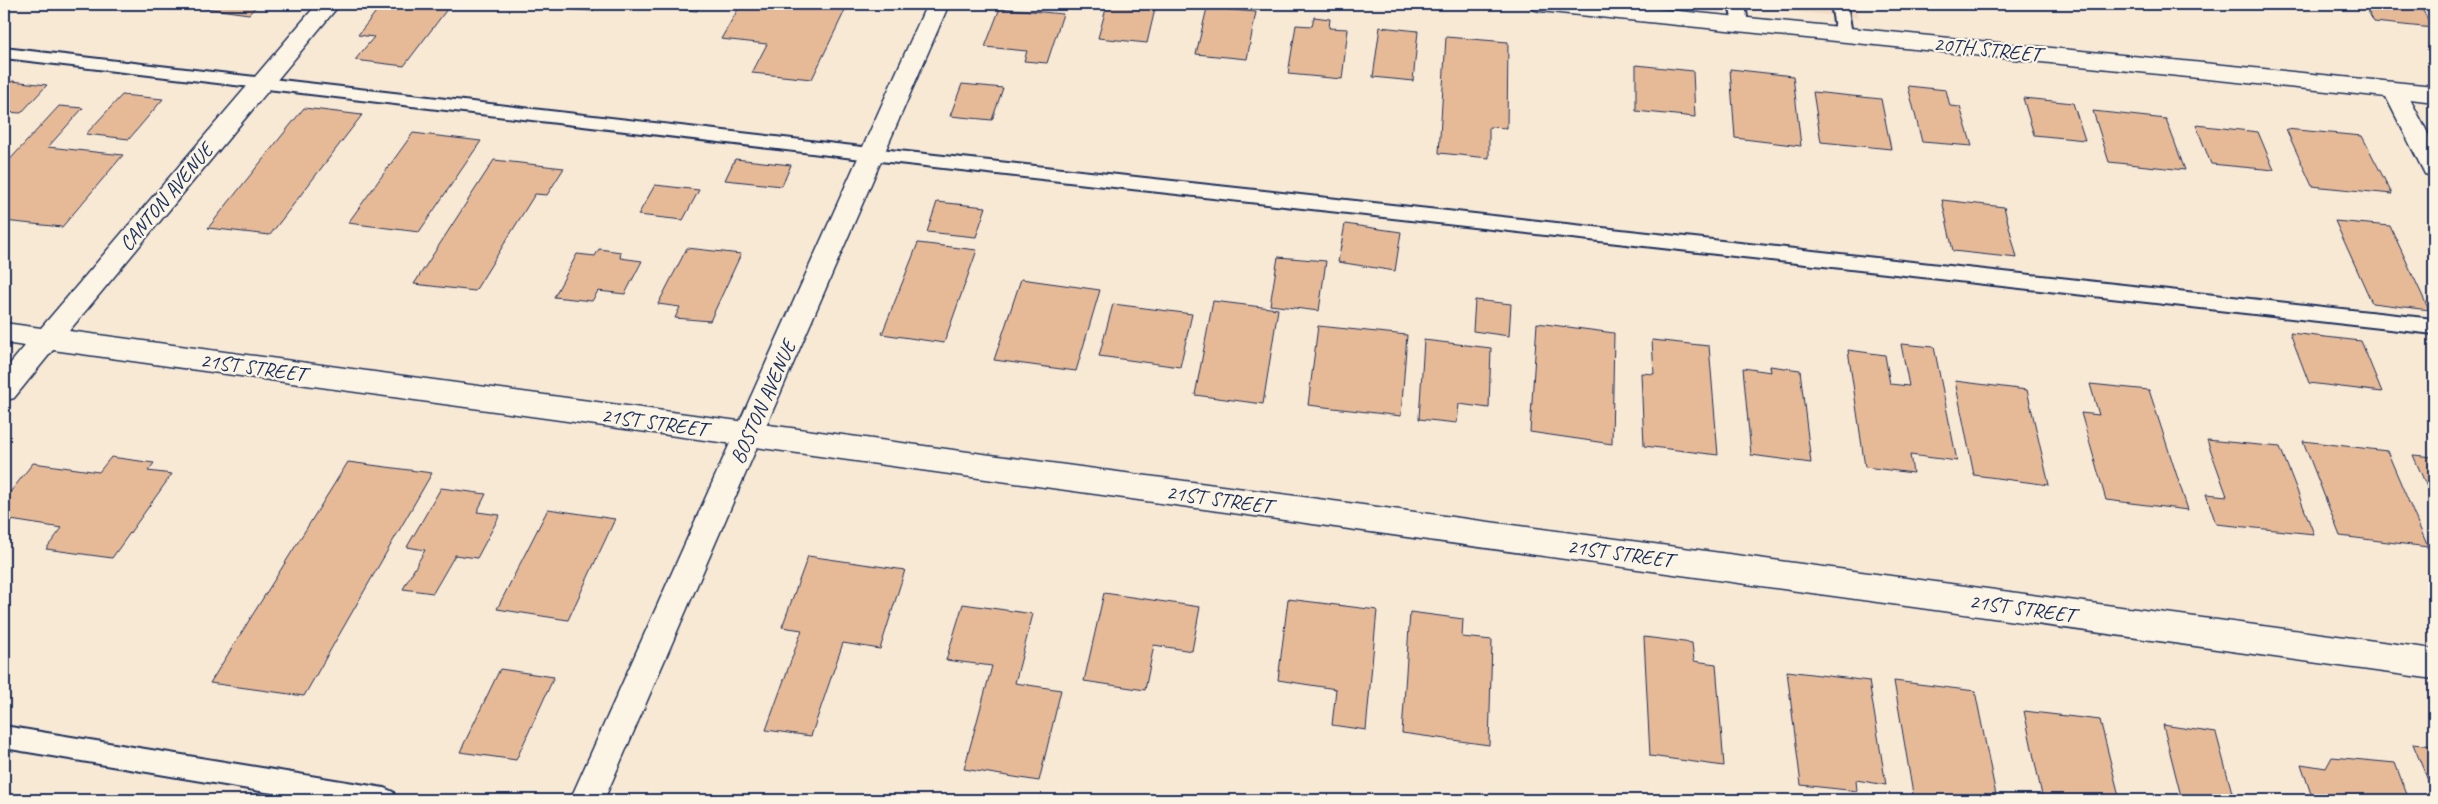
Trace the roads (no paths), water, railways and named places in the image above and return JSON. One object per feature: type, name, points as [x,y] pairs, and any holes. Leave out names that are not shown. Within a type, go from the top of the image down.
[{"type":"street","name":"CANTON AVENUE","points":[[4,390],[329,4]]},
{"type":"street","name":"BOSTON AVENUE","points":[[588,800],[938,4]]},
{"type":"street","name":"20TH STREET","points":[[1540,4],[1738,14],[1844,34],[2434,94]]},
{"type":"street","points":[[2394,90],[2434,168]]},
{"type":"street","name":"21ST STREET","points":[[4,333],[2434,664]]},
{"type":"lane","points":[[1839,4],[1844,34]]},
{"type":"lane","points":[[4,53],[871,154],[2434,327]]},
{"type":"lane","points":[[4,737],[384,800]]}]
